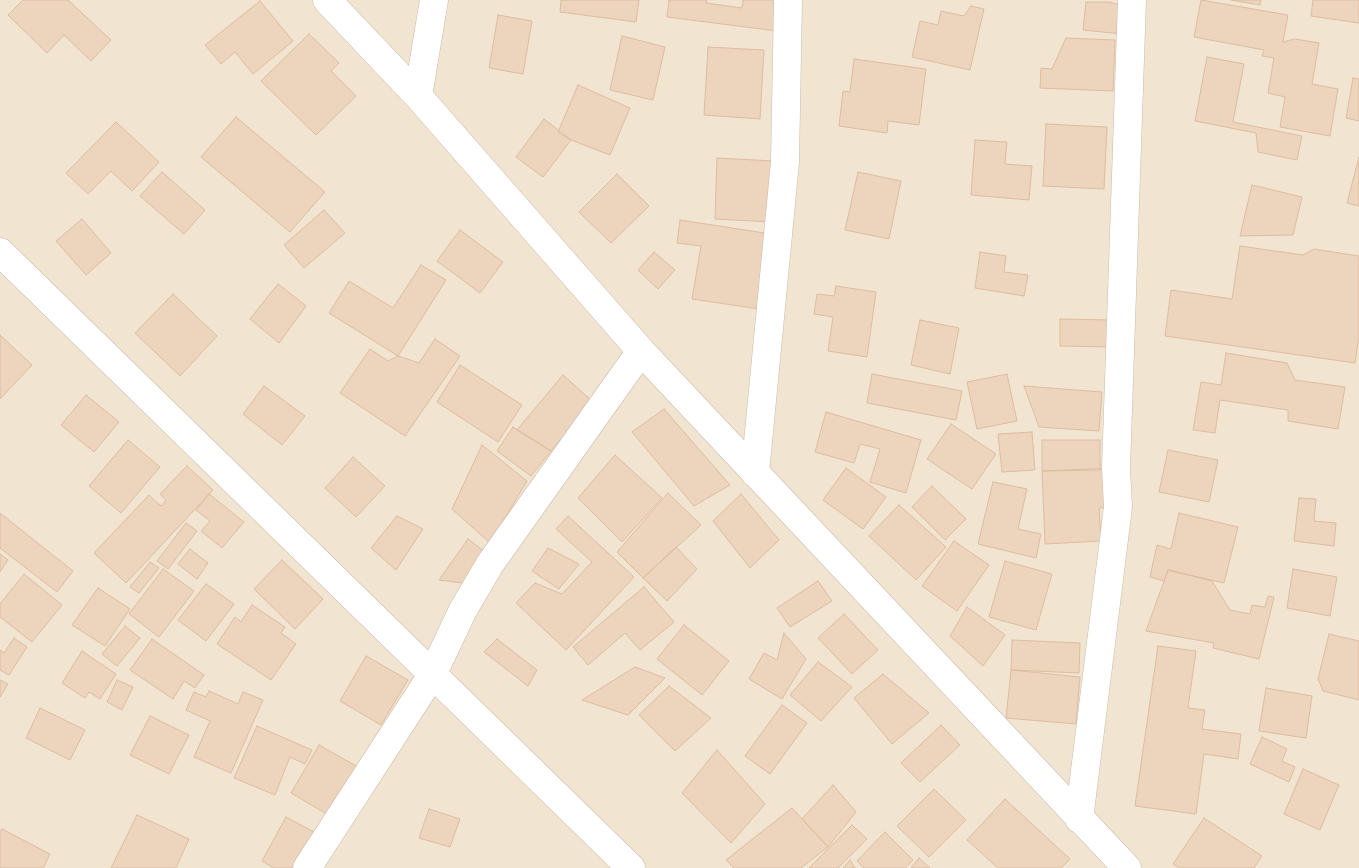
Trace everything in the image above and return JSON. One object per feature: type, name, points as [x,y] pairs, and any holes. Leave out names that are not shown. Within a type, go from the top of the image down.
[{"type":"street","points":[[327,0],[418,96],[641,351],[1127,868]]},
{"type":"street","points":[[418,96],[434,0]]},
{"type":"street","points":[[755,473],[785,162],[788,0]]},
{"type":"street","points":[[1079,818],[1118,507],[1116,468],[1132,0]]},
{"type":"street","points":[[0,252],[631,868]]},
{"type":"street","points":[[307,868],[432,675],[463,610],[490,564],[641,351]]},
{"type":"shaded area","points":[[0,0],[1359,0],[1359,868],[0,868]]},
{"type":"building","points":[[23,0],[68,0],[111,40],[91,61],[64,35],[47,53],[8,15]]},
{"type":"building","points":[[561,0],[639,0],[636,22],[560,12]]},
{"type":"building","points":[[669,0],[707,0],[706,3],[742,8],[743,0],[782,0],[777,31],[667,17]]},
{"type":"building","points":[[1201,0],[1288,15],[1283,42],[1295,39],[1319,43],[1312,84],[1338,89],[1330,136],[1280,127],[1285,97],[1268,93],[1274,58],[1262,56],[1264,50],[1194,37]]},
{"type":"building","points":[[1231,0],[1261,0],[1260,5]]},
{"type":"building","points":[[1313,0],[1359,0],[1359,23],[1311,16]]},
{"type":"building","points":[[260,1],[293,41],[253,74],[235,52],[221,64],[205,45]]},
{"type":"building","points":[[1086,2],[1109,2],[1124,6],[1122,34],[1083,30]]},
{"type":"building","points":[[971,6],[984,9],[970,70],[912,57],[920,21],[938,25],[941,11],[964,16]]},
{"type":"building","points":[[498,15],[532,21],[523,74],[489,68]]},
{"type":"building","points":[[309,34],[339,63],[331,71],[356,96],[316,135],[261,81]]},
{"type":"building","points":[[622,36],[665,47],[653,100],[610,90]]},
{"type":"building","points":[[1066,38],[1115,40],[1113,91],[1040,88],[1041,68],[1052,69]]},
{"type":"building","points":[[708,47],[764,50],[760,119],[704,115]]},
{"type":"building","points":[[1207,57],[1244,64],[1233,122],[1302,136],[1297,160],[1258,152],[1256,133],[1195,121]]},
{"type":"building","points":[[854,59],[926,69],[919,125],[888,121],[887,133],[839,126],[843,91],[850,92]]},
{"type":"building","points":[[1353,78],[1359,79],[1359,121],[1346,118]]},
{"type":"building","points":[[578,85],[630,108],[610,155],[571,140],[558,132]]},
{"type":"building","points":[[236,117],[325,192],[290,232],[201,157]]},
{"type":"building","points":[[544,119],[571,140],[543,177],[516,157]]},
{"type":"building","points":[[116,122],[159,162],[132,191],[111,171],[88,194],[66,173]]},
{"type":"building","points":[[1046,124],[1107,127],[1104,189],[1043,186]]},
{"type":"building","points":[[975,140],[1007,142],[1005,164],[1032,166],[1029,200],[971,195]]},
{"type":"building","points":[[1359,157],[1359,206],[1347,203]]},
{"type":"building","points":[[717,158],[774,161],[771,222],[715,219]]},
{"type":"building","points":[[162,172],[205,210],[184,234],[140,196]]},
{"type":"building","points":[[858,172],[901,181],[889,239],[845,230]]},
{"type":"building","points":[[617,174],[649,206],[611,243],[579,212]]},
{"type":"building","points":[[1252,185],[1302,197],[1293,235],[1240,236]]},
{"type":"building","points":[[324,210],[345,233],[304,268],[284,245]]},
{"type":"building","points":[[82,219],[111,253],[86,275],[56,241]]},
{"type":"building","points":[[680,220],[771,234],[759,309],[692,299],[701,246],[677,243]]},
{"type":"building","points":[[460,230],[503,262],[480,293],[437,261]]},
{"type":"building","points":[[1240,246],[1303,255],[1314,249],[1359,256],[1359,336],[1355,363],[1165,336],[1171,290],[1232,299]]},
{"type":"building","points":[[654,252],[675,270],[658,289],[638,270]]},
{"type":"building","points":[[980,252],[1006,256],[1004,272],[1028,275],[1024,296],[975,288]]},
{"type":"building","points":[[421,265],[446,280],[398,356],[329,313],[349,281],[393,308]]},
{"type":"building","points":[[278,284],[306,306],[279,343],[250,319]]},
{"type":"building","points":[[836,286],[876,292],[867,357],[828,351],[833,317],[814,314],[817,294],[834,296]]},
{"type":"building","points":[[173,294],[217,336],[180,376],[135,333]]},
{"type":"building","points":[[1060,319],[1111,320],[1111,347],[1060,346]]},
{"type":"building","points":[[920,320],[959,328],[950,374],[911,365]]},
{"type":"building","points":[[0,335],[32,365],[0,399]]},
{"type":"building","points":[[435,339],[460,356],[405,436],[340,393],[370,349],[388,361],[398,356],[419,363]]},
{"type":"building","points":[[1226,353],[1287,363],[1295,380],[1345,387],[1338,429],[1288,421],[1288,410],[1220,400],[1215,433],[1193,430],[1201,382],[1221,385]]},
{"type":"building","points":[[460,365],[522,405],[498,442],[437,402]]},
{"type":"building","points":[[872,374],[962,391],[956,420],[867,403]]},
{"type":"building","points":[[1007,374],[1017,421],[977,429],[967,382]]},
{"type":"building","points":[[563,375],[593,402],[551,451],[517,430]]},
{"type":"building","points":[[264,386],[305,416],[282,445],[243,414]]},
{"type":"building","points":[[1024,386],[1102,392],[1099,431],[1039,427]]},
{"type":"building","points":[[86,395],[119,422],[94,452],[61,425]]},
{"type":"building","points":[[664,409],[730,485],[694,506],[632,432]]},
{"type":"building","points":[[826,412],[921,440],[906,493],[870,482],[880,449],[860,444],[854,463],[815,452]]},
{"type":"building","points":[[951,424],[996,454],[972,489],[927,459]]},
{"type":"building","points":[[513,427],[551,451],[531,476],[497,451]]},
{"type":"building","points":[[1032,432],[1035,470],[1002,472],[998,434]]},
{"type":"building","points":[[128,440],[160,467],[121,513],[89,486]]},
{"type":"building","points":[[1042,440],[1100,440],[1100,470],[1042,471]]},
{"type":"building","points":[[482,445],[527,481],[490,543],[452,509]]},
{"type":"building","points":[[1168,450],[1218,460],[1209,502],[1159,492]]},
{"type":"building","points":[[615,455],[662,498],[622,542],[578,498]]},
{"type":"building","points":[[353,457],[385,486],[356,517],[325,488]]},
{"type":"building","points":[[187,466],[213,490],[126,583],[94,553],[149,495],[161,506],[166,500],[160,494]]},
{"type":"building","points":[[846,468],[886,497],[863,529],[823,500]]},
{"type":"building","points":[[1116,468],[1118,507],[1099,508],[1101,541],[1045,544],[1042,471]]},
{"type":"building","points":[[993,482],[1027,489],[1018,529],[1041,534],[1036,558],[978,544]]},
{"type":"building","points":[[932,486],[966,519],[945,540],[912,507]]},
{"type":"building","points":[[668,493],[701,525],[643,578],[617,552]]},
{"type":"building","points":[[209,494],[244,522],[222,548],[201,531],[210,521],[196,510]]},
{"type":"building","points":[[741,494],[779,540],[750,568],[713,521]]},
{"type":"building","points":[[1299,498],[1316,499],[1314,521],[1336,523],[1334,546],[1294,541]]},
{"type":"building","points":[[899,505],[946,547],[916,580],[869,536]]},
{"type":"building","points":[[0,513],[73,571],[57,592],[0,548]]},
{"type":"building","points":[[1179,513],[1238,527],[1224,583],[1168,570],[1164,581],[1150,577],[1157,545],[1171,549]]},
{"type":"building","points":[[397,516],[423,529],[396,570],[371,548]]},
{"type":"building","points":[[568,516],[634,577],[566,650],[516,603],[535,583],[562,594],[592,562],[556,529]]},
{"type":"building","points":[[186,523],[197,531],[168,569],[157,561]]},
{"type":"building","points":[[468,539],[485,552],[463,583],[439,580]]},
{"type":"building","points":[[954,541],[989,565],[957,611],[922,586]]},
{"type":"building","points":[[676,547],[697,569],[667,601],[643,578]]},
{"type":"building","points":[[548,548],[579,564],[559,589],[532,571]]},
{"type":"building","points":[[190,549],[208,563],[197,579],[178,564]]},
{"type":"building","points":[[0,554],[8,560],[0,572]]},
{"type":"building","points":[[282,560],[323,599],[295,629],[254,589]]},
{"type":"building","points":[[1005,561],[1052,574],[1036,630],[989,617]]},
{"type":"building","points":[[150,562],[159,568],[139,593],[130,587]]},
{"type":"building","points":[[163,569],[194,591],[159,637],[129,614]]},
{"type":"building","points":[[1293,569],[1337,577],[1330,616],[1287,608]]},
{"type":"building","points":[[1168,570],[1212,581],[1230,610],[1250,614],[1252,605],[1265,607],[1268,596],[1274,597],[1259,659],[1213,648],[1214,643],[1146,631]]},
{"type":"building","points":[[24,574],[62,605],[32,642],[0,617],[0,604]]},
{"type":"building","points":[[818,581],[832,601],[790,627],[777,608]]},
{"type":"building","points":[[206,584],[234,604],[206,641],[178,620]]},
{"type":"building","points":[[644,587],[674,622],[640,650],[625,633],[588,665],[573,647]]},
{"type":"building","points":[[98,588],[130,609],[105,646],[72,625]]},
{"type":"building","points":[[252,605],[285,627],[281,633],[296,644],[271,680],[217,644],[235,617],[241,622]]},
{"type":"building","points":[[967,607],[1005,635],[983,666],[950,636]]},
{"type":"building","points":[[844,614],[878,650],[852,674],[818,638]]},
{"type":"building","points":[[684,625],[729,661],[702,695],[657,659]]},
{"type":"building","points":[[125,626],[140,638],[117,666],[102,654]]},
{"type":"building","points":[[784,633],[806,659],[782,699],[749,679],[764,653],[777,660]]},
{"type":"building","points":[[1329,634],[1359,641],[1359,700],[1323,691],[1318,679]]},
{"type":"building","points":[[14,638],[27,647],[9,675],[0,670],[0,650],[4,653]]},
{"type":"building","points":[[152,639],[204,675],[195,688],[184,681],[173,699],[130,670]]},
{"type":"building","points":[[497,639],[537,670],[528,686],[484,652]]},
{"type":"building","points":[[1012,640],[1080,643],[1079,673],[1011,670]]},
{"type":"building","points":[[1158,646],[1196,651],[1188,708],[1205,710],[1202,729],[1241,734],[1238,759],[1204,754],[1196,814],[1135,806]]},
{"type":"building","points":[[82,651],[116,674],[100,699],[89,692],[85,698],[62,683]]},
{"type":"building","points":[[366,656],[408,680],[381,725],[340,701]]},
{"type":"building","points":[[818,662],[852,687],[821,721],[790,695]]},
{"type":"building","points":[[635,667],[665,678],[628,715],[582,700]]},
{"type":"building","points":[[1011,670],[1080,677],[1076,724],[1006,718]]},
{"type":"building","points":[[883,674],[929,713],[892,744],[854,698]]},
{"type":"building","points":[[0,680],[8,684],[0,697]]},
{"type":"building","points":[[117,680],[133,687],[122,710],[107,702]]},
{"type":"building","points":[[669,686],[711,718],[675,751],[639,715]]},
{"type":"building","points":[[1266,688],[1312,696],[1306,738],[1259,731]]},
{"type":"building","points":[[209,691],[238,704],[243,692],[263,700],[231,773],[194,757],[210,721],[186,710],[194,692],[206,697]]},
{"type":"building","points":[[782,705],[807,723],[770,774],[745,756]]},
{"type":"building","points":[[40,708],[85,730],[70,760],[26,738]]},
{"type":"building","points":[[150,716],[189,735],[169,774],[130,755]]},
{"type":"building","points":[[941,725],[960,745],[920,782],[901,763]]},
{"type":"building","points":[[257,726],[312,750],[305,764],[290,757],[275,795],[234,778]]},
{"type":"building","points":[[1262,737],[1287,749],[1282,761],[1295,767],[1289,782],[1250,764]]},
{"type":"building","points":[[319,745],[358,767],[330,816],[291,793]]},
{"type":"building","points":[[717,750],[765,804],[731,843],[682,793]]},
{"type":"building","points":[[1303,769],[1339,785],[1320,830],[1284,814]]},
{"type":"building","points":[[833,785],[856,812],[828,847],[802,819]]},
{"type":"building","points":[[934,789],[966,820],[929,857],[897,826]]},
{"type":"building","points":[[1005,799],[1070,859],[1061,868],[998,868],[967,840]]},
{"type":"building","points":[[792,808],[828,847],[801,868],[734,868],[726,860]]},
{"type":"building","points":[[429,809],[460,819],[450,847],[419,838]]},
{"type":"building","points":[[137,815],[189,839],[176,868],[111,868]]},
{"type":"building","points":[[286,817],[314,832],[294,868],[274,868],[262,861]]},
{"type":"building","points":[[1204,818],[1262,856],[1254,868],[1179,868],[1173,864]]},
{"type":"building","points":[[852,825],[867,839],[838,868],[809,868]]},
{"type":"building","points":[[2,829],[50,854],[43,868],[0,868],[0,832]]},
{"type":"building","points":[[885,832],[913,860],[905,868],[864,868],[857,861]]},
{"type":"building","points":[[919,858],[930,868],[911,868]]},
{"type":"building","points":[[850,860],[855,868],[843,868]]}]
